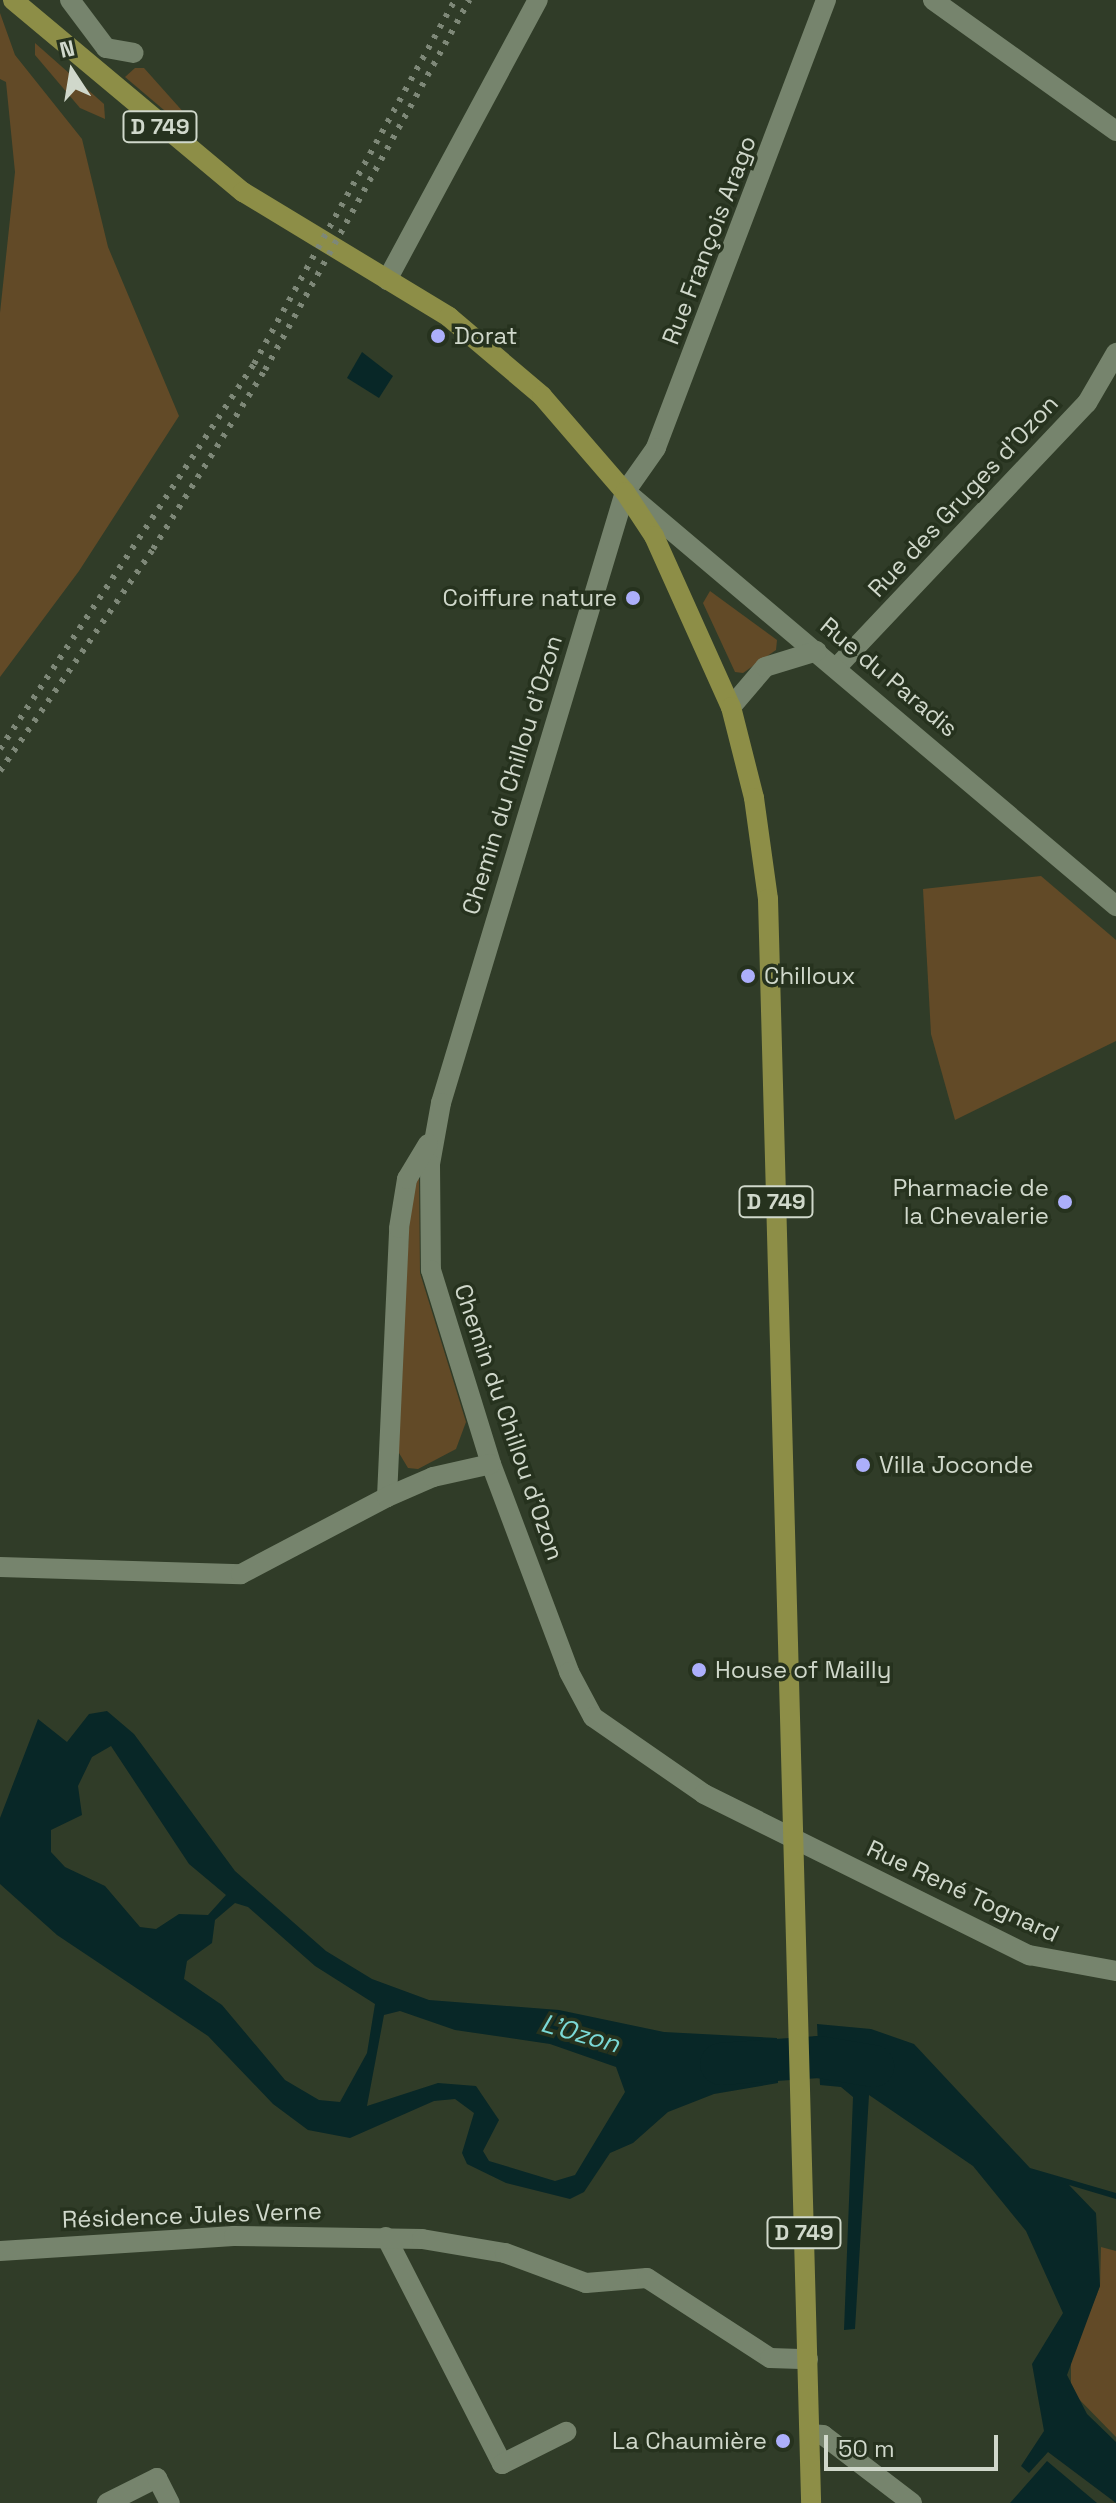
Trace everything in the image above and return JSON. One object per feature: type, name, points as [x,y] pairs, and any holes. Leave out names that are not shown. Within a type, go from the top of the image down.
[{"type":"main road","name":"D 749","points":[[13,0],[195,156],[317,241],[449,317],[515,370],[625,492],[678,580],[731,707],[757,811],[768,899],[811,2503]]},
{"type":"street","points":[[70,0],[106,48],[134,53]]},
{"type":"street","points":[[387,280],[538,0]]},
{"type":"street","name":"Rue François Arago","points":[[625,492],[656,448],[826,0]]},
{"type":"street","points":[[933,0],[1116,131]]},
{"type":"street","name":"Rue des Gruges d'Ozon","points":[[837,667],[1087,403],[1116,353]]},
{"type":"street","name":"Rue du Paradis","points":[[625,492],[837,667],[1116,906]]},
{"type":"street","name":"Chemin du Chillou d'Ozon","points":[[625,492],[436,1130],[428,1205],[431,1270],[491,1464],[569,1672],[593,1717],[704,1794],[793,1839]]},
{"type":"street","points":[[731,707],[765,667],[817,651]]},
{"type":"street","points":[[387,1497],[399,1228],[407,1179],[436,1130]]},
{"type":"street","points":[[0,1567],[225,1577],[433,1477],[491,1464]]},
{"type":"street","name":"Rue René Tognard","points":[[793,1839],[1029,1955],[1116,1971]]},
{"type":"street","name":"Résidence Jules Verne","points":[[0,2251],[234,2236],[386,2237],[505,2253],[586,2283],[647,2278],[770,2358],[808,2359]]},
{"type":"street","points":[[386,2237],[502,2464],[566,2432]]},
{"type":"street","points":[[810,2434],[823,2435],[912,2503]]},
{"type":"street","points":[[107,2503],[157,2478],[170,2503]]},
{"type":"shaded area","points":[[0,13],[15,55],[82,139],[108,247],[179,416],[79,571],[0,677],[0,313],[15,172],[6,82],[0,79]]},
{"type":"shaded area","points":[[35,43],[104,104],[105,119],[80,108],[35,55]]},
{"type":"shaded area","points":[[135,68],[144,68],[194,124],[184,127],[125,77]]},
{"type":"shaded area","points":[[710,591],[777,640],[776,650],[743,673],[735,672],[703,603]]},
{"type":"shaded area","points":[[1041,876],[1116,940],[1116,1041],[955,1120],[931,1034],[923,889]]},
{"type":"shaded area","points":[[419,1176],[420,1273],[466,1422],[456,1449],[418,1469],[408,1468],[396,1448],[411,1196]]},
{"type":"shaded area","points":[[1101,2247],[1116,2251],[1116,2437],[1071,2391],[1071,2359],[1100,2286]]},
{"type":"water","points":[[362,352],[393,376],[379,398],[347,378]]},
{"type":"water","points":[[107,1711],[134,1734],[235,1871],[326,1951],[372,1979],[429,2000],[559,2010],[664,2032],[777,2038],[778,2083],[714,2094],[668,2112],[633,2143],[610,2153],[584,2192],[570,2199],[506,2183],[467,2164],[462,2153],[474,2113],[455,2099],[434,2101],[350,2138],[308,2130],[273,2104],[208,2036],[57,1935],[0,1884],[0,1818],[38,1719],[67,1742],[89,1714]],"holes":[[[111,1746],[189,1864],[226,1895],[208,1915],[179,1914],[156,1929],[140,1927],[105,1886],[65,1867],[51,1852],[51,1830],[82,1815],[78,1786],[92,1757]],[[235,1903],[248,1907],[315,1966],[375,2004],[367,2053],[340,2102],[319,2100],[285,2080],[222,2005],[184,1979],[187,1961],[212,1943],[215,1920]],[[400,2011],[455,2030],[550,2044],[616,2067],[625,2092],[575,2175],[555,2181],[489,2161],[483,2151],[499,2120],[476,2086],[438,2083],[367,2106],[384,2015]]]},
{"type":"water","points":[[817,2024],[871,2029],[914,2044],[1030,2168],[1116,2193],[1116,2199],[1069,2185],[1096,2213],[1100,2286],[1067,2375],[1087,2414],[1116,2442],[1116,2503],[1048,2452],[1029,2473],[1021,2466],[1044,2431],[1032,2364],[1063,2313],[1026,2231],[973,2166],[869,2095],[855,2329],[844,2330],[853,2097],[841,2087],[820,2085]]},
{"type":"water","points":[[1047,2461],[1097,2503],[1010,2503]]},
{"type":"waterway","name":"L'Ozon","points":[[721,2064],[819,2057],[873,2066]]},
{"type":"railway","points":[[0,749],[254,364],[455,0]]},
{"type":"railway","points":[[0,771],[153,549],[265,370],[469,0]]},
{"type":"place","name":"Dorat","points":[[438,336]]},
{"type":"place","name":"Coiffure nature","points":[[633,598]]},
{"type":"place","name":"Chilloux","points":[[748,976]]},
{"type":"place","name":"Pharmacie de la Chevalerie","points":[[1065,1202]]},
{"type":"place","name":"Villa Joconde","points":[[863,1465]]},
{"type":"place","name":"House of Mailly","points":[[699,1670]]},
{"type":"place","name":"La Chaumière","points":[[783,2441]]}]
